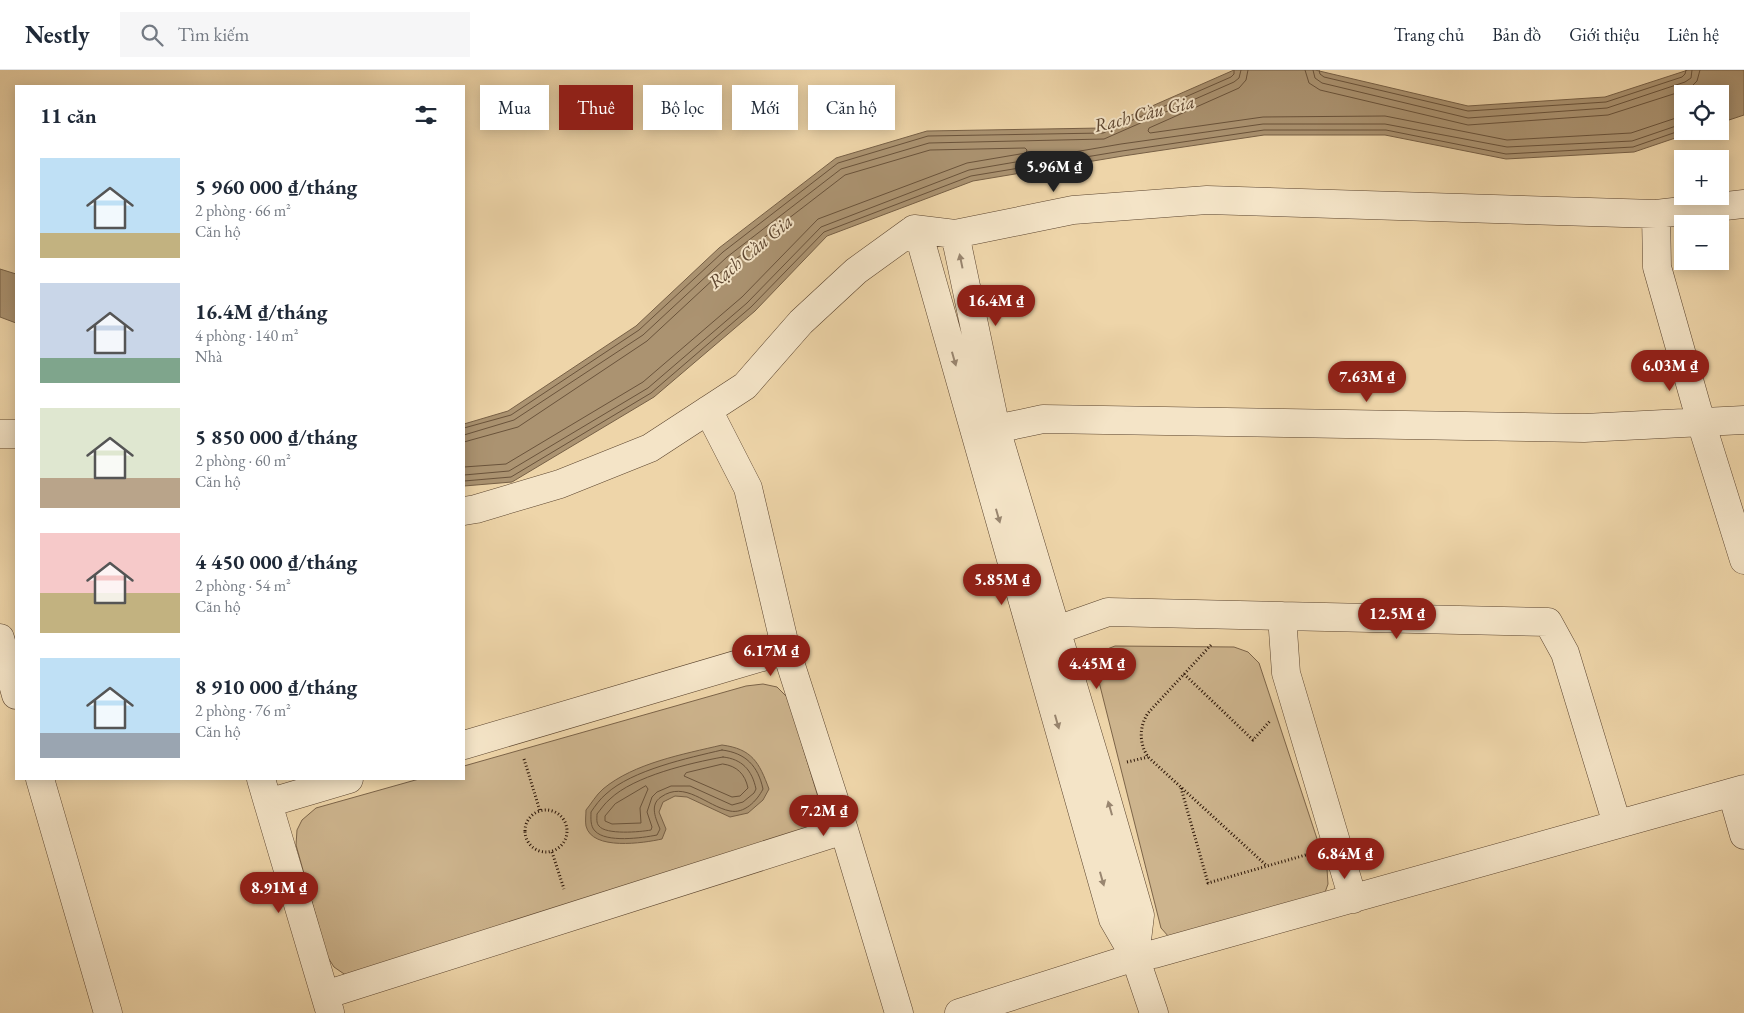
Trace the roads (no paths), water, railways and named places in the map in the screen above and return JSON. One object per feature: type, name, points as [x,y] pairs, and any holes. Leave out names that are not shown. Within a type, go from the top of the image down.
[{"type":"street","points":[[465,511],[560,484],[650,448],[744,386],[801,322],[856,270],[914,230],[956,234],[1074,210],[1207,200],[1656,214],[1744,204]]},
{"type":"street","points":[[1656,214],[1657,267],[1701,422],[1744,560]]},
{"type":"street","points":[[914,230],[921,242],[1113,919],[1136,957],[1154,1013]]},
{"type":"street","points":[[956,234],[996,428],[1140,915],[1136,957]]},
{"type":"street","points":[[708,410],[748,488],[786,650],[844,830],[899,1013]]},
{"type":"street","points":[[996,428],[1043,419],[1584,428],[1744,420]]},
{"type":"street","points":[[0,434],[15,434]]},
{"type":"street","points":[[1056,630],[1108,612],[1548,622],[1565,653],[1617,824]]},
{"type":"street","points":[[1282,616],[1286,673],[1353,899]]},
{"type":"street","points":[[0,638],[15,691]]},
{"type":"street","points":[[465,745],[786,650]]},
{"type":"street","points":[[40,780],[108,1013]]},
{"type":"street","points":[[342,780],[265,791],[328,1004],[572,916],[844,830]]},
{"type":"street","points":[[959,1013],[1136,957],[1154,954],[1738,791],[1744,835]]},
{"type":"water","name":"Rạch Cầu Gia","points":[[1234,70],[1315,70],[1468,106],[1605,97],[1688,70],[1744,70],[1744,115],[1729,120],[1729,85],[1674,85],[1674,138],[1634,152],[1506,159],[1385,135],[1264,135],[973,181],[827,236],[755,311],[654,397],[512,482],[465,486],[465,424],[508,411],[636,326],[719,248],[836,158],[927,131],[1102,128]]},
{"type":"water","points":[[0,269],[15,274],[15,323],[0,317]]},
{"type":"water","points":[[722,745],[741,750],[753,758],[762,771],[769,789],[763,800],[748,813],[730,817],[687,797],[675,796],[663,802],[659,812],[666,829],[662,839],[620,843],[598,839],[590,834],[586,826],[586,810],[600,791],[615,780],[644,766]]}]
